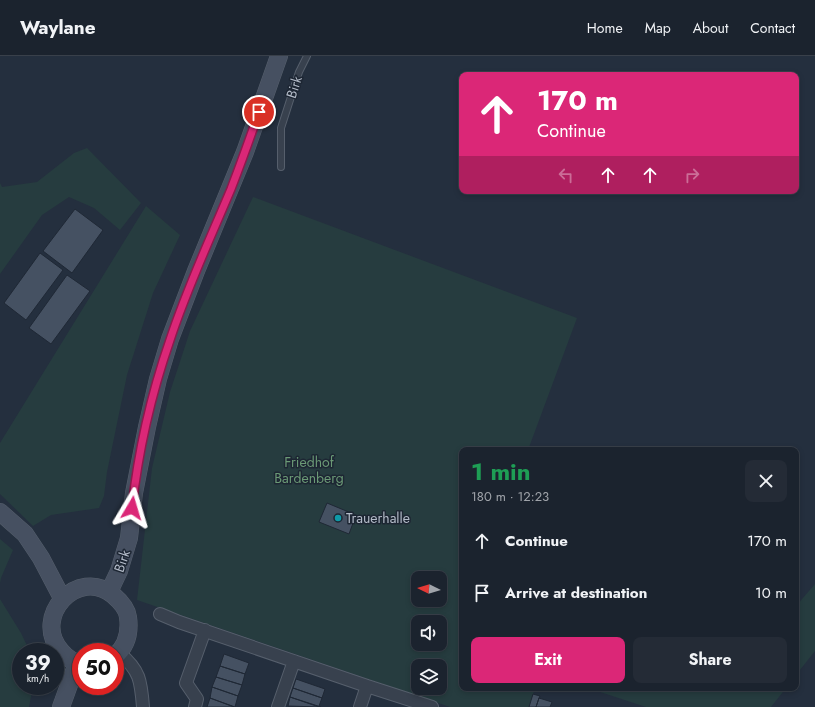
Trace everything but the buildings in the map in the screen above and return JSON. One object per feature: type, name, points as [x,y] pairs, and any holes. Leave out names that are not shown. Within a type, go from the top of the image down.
[{"type":"main road","name":"Birk","points":[[109,592],[119,571],[129,538],[134,493],[147,427],[158,379],[168,346],[196,271],[231,188],[279,56]]},
{"type":"main road","points":[[0,512],[25,534],[41,558],[62,598]]},
{"type":"main road","points":[[72,660],[65,657],[57,647],[52,635],[51,622],[55,609],[62,598],[70,592],[90,587],[100,588],[109,592],[120,601],[127,613],[129,627],[127,641],[124,645]]},
{"type":"main road","points":[[61,707],[72,681]]},
{"type":"street","points":[[160,614],[432,707]]},
{"type":"street","points":[[195,707],[197,699],[186,683],[204,630]]},
{"type":"street","points":[[124,660],[132,666],[141,682],[143,707]]},
{"type":"street","points":[[278,707],[294,661]]},
{"type":"street","points":[[360,707],[367,686]]},
{"type":"lane","name":"Birk","points":[[281,167],[281,128],[299,72],[307,56]]},
{"type":"green space","points":[[87,148],[141,203],[120,230],[94,208],[69,197],[42,215],[0,274],[0,183],[2,187],[37,182],[74,153]]},
{"type":"green space","name":"Friedhof Bardenberg","points":[[253,197],[577,318],[529,447],[459,447],[459,691],[534,691],[529,707],[450,707],[415,695],[447,695],[447,659],[411,659],[411,694],[137,600],[152,468],[170,392],[190,331]]},
{"type":"green space","points":[[146,206],[180,235],[153,293],[127,375],[107,472],[104,496],[99,508],[51,515],[33,526],[0,494],[0,443]]},
{"type":"green space","points":[[0,539],[13,550],[0,583]]},
{"type":"green space","points":[[815,584],[815,651],[799,671],[799,603]]},
{"type":"green space","points":[[0,599],[26,643],[12,643],[12,695],[31,695],[29,707],[0,707]]},
{"type":"green space","points":[[597,691],[784,691],[771,707],[646,707]]},
{"type":"place","name":"Trauerhalle","points":[[338,518]]},
{"type":"route","points":[[132,508],[147,427],[158,379],[170,339],[196,271],[231,188],[259,112]]}]
